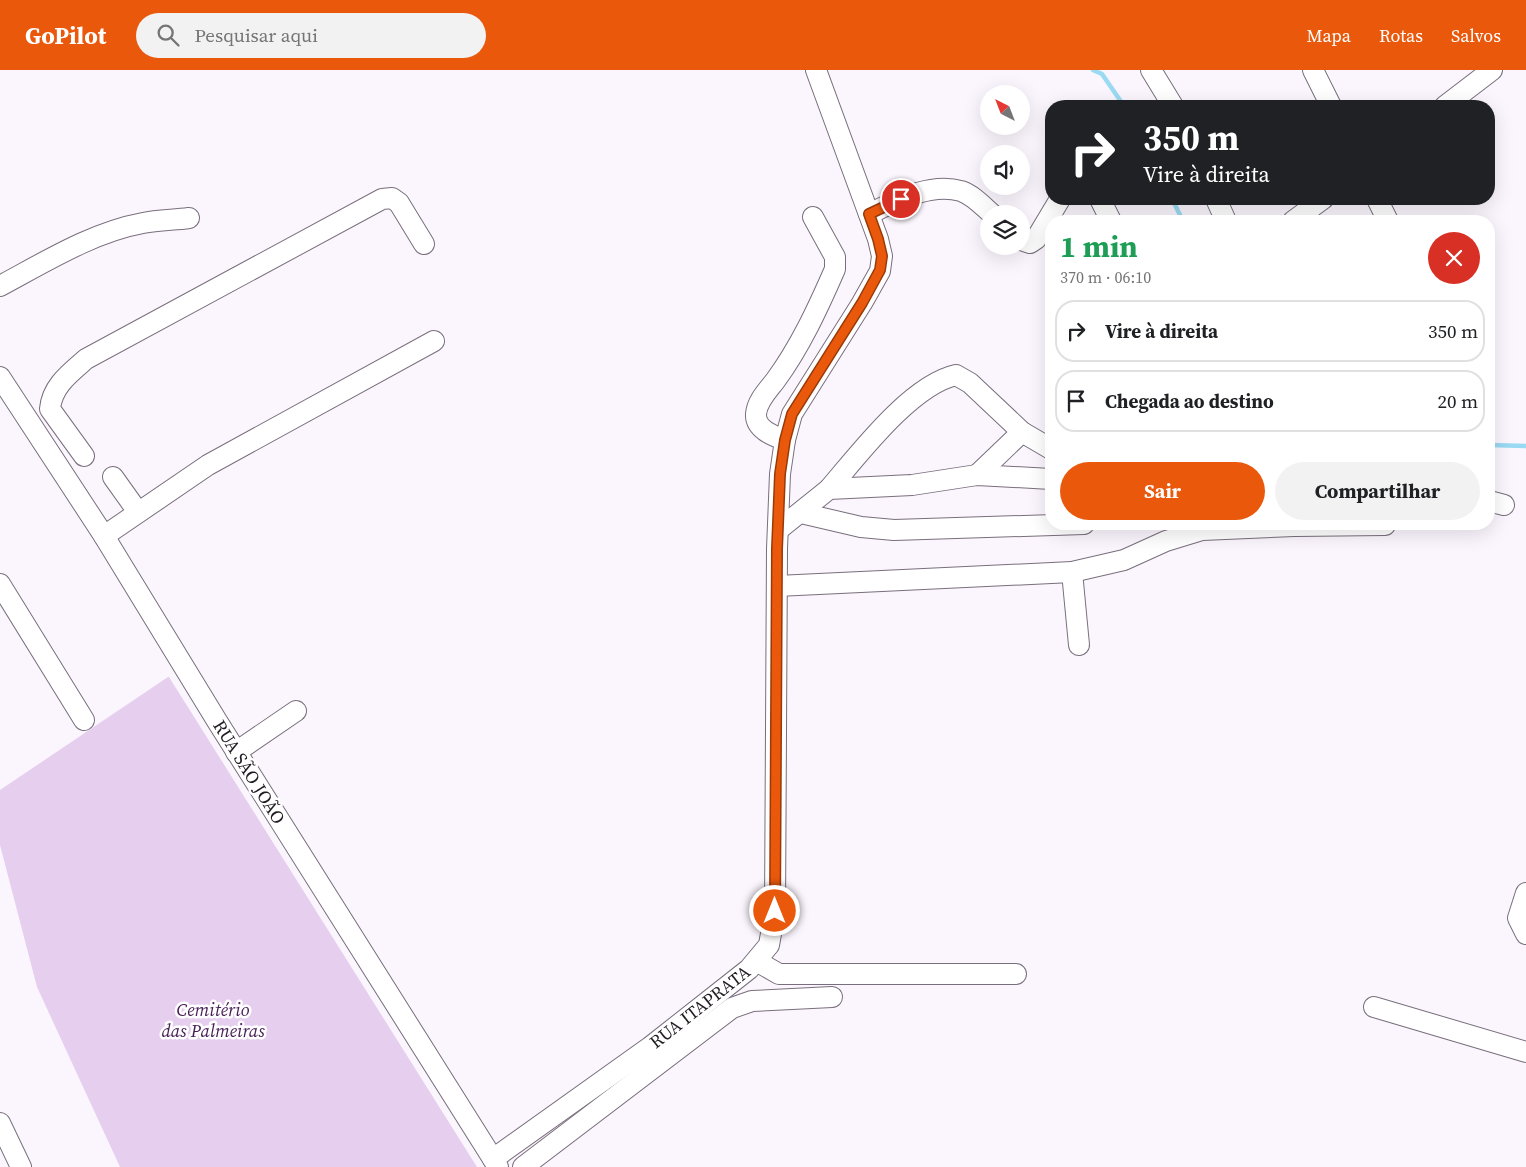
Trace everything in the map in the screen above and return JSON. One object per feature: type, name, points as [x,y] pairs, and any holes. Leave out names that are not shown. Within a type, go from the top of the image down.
[{"type":"street","name":"RUA ITAPRATA","points":[[496,1163],[758,962],[769,945],[775,911],[778,530],[780,474],[785,440],[792,414],[862,303],[880,270],[882,256],[878,239],[816,70]]},
{"type":"street","points":[[1152,70],[1170,100]]},
{"type":"street","points":[[1313,70],[1328,100]]},
{"type":"street","points":[[1453,100],[1492,70]]},
{"type":"street","points":[[869,214],[901,199],[930,190],[947,188],[963,191],[981,205]]},
{"type":"street","points":[[30,423],[50,409],[53,394],[59,384],[86,360],[382,199],[392,198],[399,203],[424,244]]},
{"type":"street","points":[[1301,215],[1315,205]]},
{"type":"street","points":[[0,286],[56,257],[111,232],[143,223],[189,218]]},
{"type":"street","points":[[785,440],[771,435],[760,426],[755,416],[758,405],[794,353],[835,269],[835,256],[813,218]]},
{"type":"street","points":[[1030,243],[1036,240],[1045,225]]},
{"type":"street","points":[[104,536],[208,465],[434,341]]},
{"type":"street","points":[[778,530],[829,489],[876,434],[922,393],[940,381],[956,375],[970,383],[1022,432],[1045,445]]},
{"type":"street","name":"RUA SÃO JOÃO","points":[[0,377],[104,536],[236,752],[496,1163]]},
{"type":"street","points":[[50,409],[84,456]]},
{"type":"street","points":[[977,476],[1022,432]]},
{"type":"street","points":[[829,489],[912,485],[977,476],[1045,478]]},
{"type":"street","points":[[113,477],[138,512]]},
{"type":"street","points":[[801,513],[862,527],[894,530],[1045,525]]},
{"type":"street","points":[[777,586],[1072,572],[1124,560],[1166,541],[1202,530]]},
{"type":"street","points":[[1072,572],[1079,645]]},
{"type":"street","points":[[0,584],[84,720]]},
{"type":"street","points":[[236,752],[296,711]]},
{"type":"street","points":[[1526,893],[1518,918],[1526,934]]},
{"type":"street","points":[[758,962],[779,974],[1016,974]]},
{"type":"street","points":[[523,1167],[732,1008],[752,1001],[832,997]]},
{"type":"street","points":[[1374,1007],[1526,1052]]},
{"type":"street","points":[[0,1123],[22,1167]]},
{"type":"green space","name":"Cemitério das Palmeiras","points":[[168,677],[477,1167],[120,1167],[37,987],[0,845],[0,790]]},
{"type":"waterway","points":[[1093,70],[1102,74],[1120,100]]},
{"type":"waterway","points":[[1175,205],[1180,215]]},
{"type":"waterway","points":[[1495,445],[1526,446]]},
{"type":"route","points":[[775,911],[777,549],[780,474],[785,440],[792,414],[862,303],[880,270],[882,256],[869,214],[901,199]]}]
